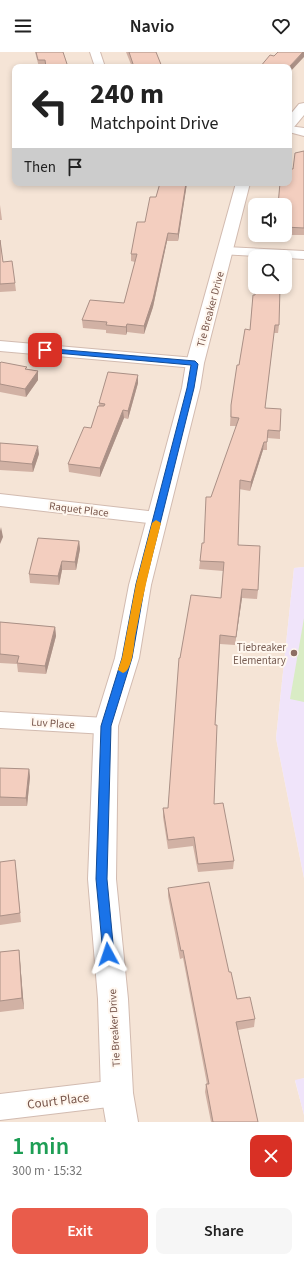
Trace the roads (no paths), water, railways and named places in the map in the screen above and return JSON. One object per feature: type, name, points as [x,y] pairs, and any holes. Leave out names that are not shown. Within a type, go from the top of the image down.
[{"type":"street","points":[[95,52],[99,64]]},
{"type":"street","points":[[292,121],[304,107]]},
{"type":"street","points":[[292,130],[304,132]]},
{"type":"street","name":"Tie Breaker Drive","points":[[122,1122],[117,1093],[113,999],[102,879],[106,726],[127,658],[140,584],[191,388],[195,364],[212,297],[226,251],[242,186]]},
{"type":"street","points":[[226,251],[304,255]]},
{"type":"street","points":[[0,346],[195,364]]},
{"type":"street","name":"Raquet Place","points":[[0,500],[158,518]]},
{"type":"street","name":"Luv Place","points":[[0,720],[106,726]]},
{"type":"street","name":"Court Place","points":[[0,1108],[117,1093]]},
{"type":"place","name":"Tiebreaker Elementary","points":[[294,653]]}]
